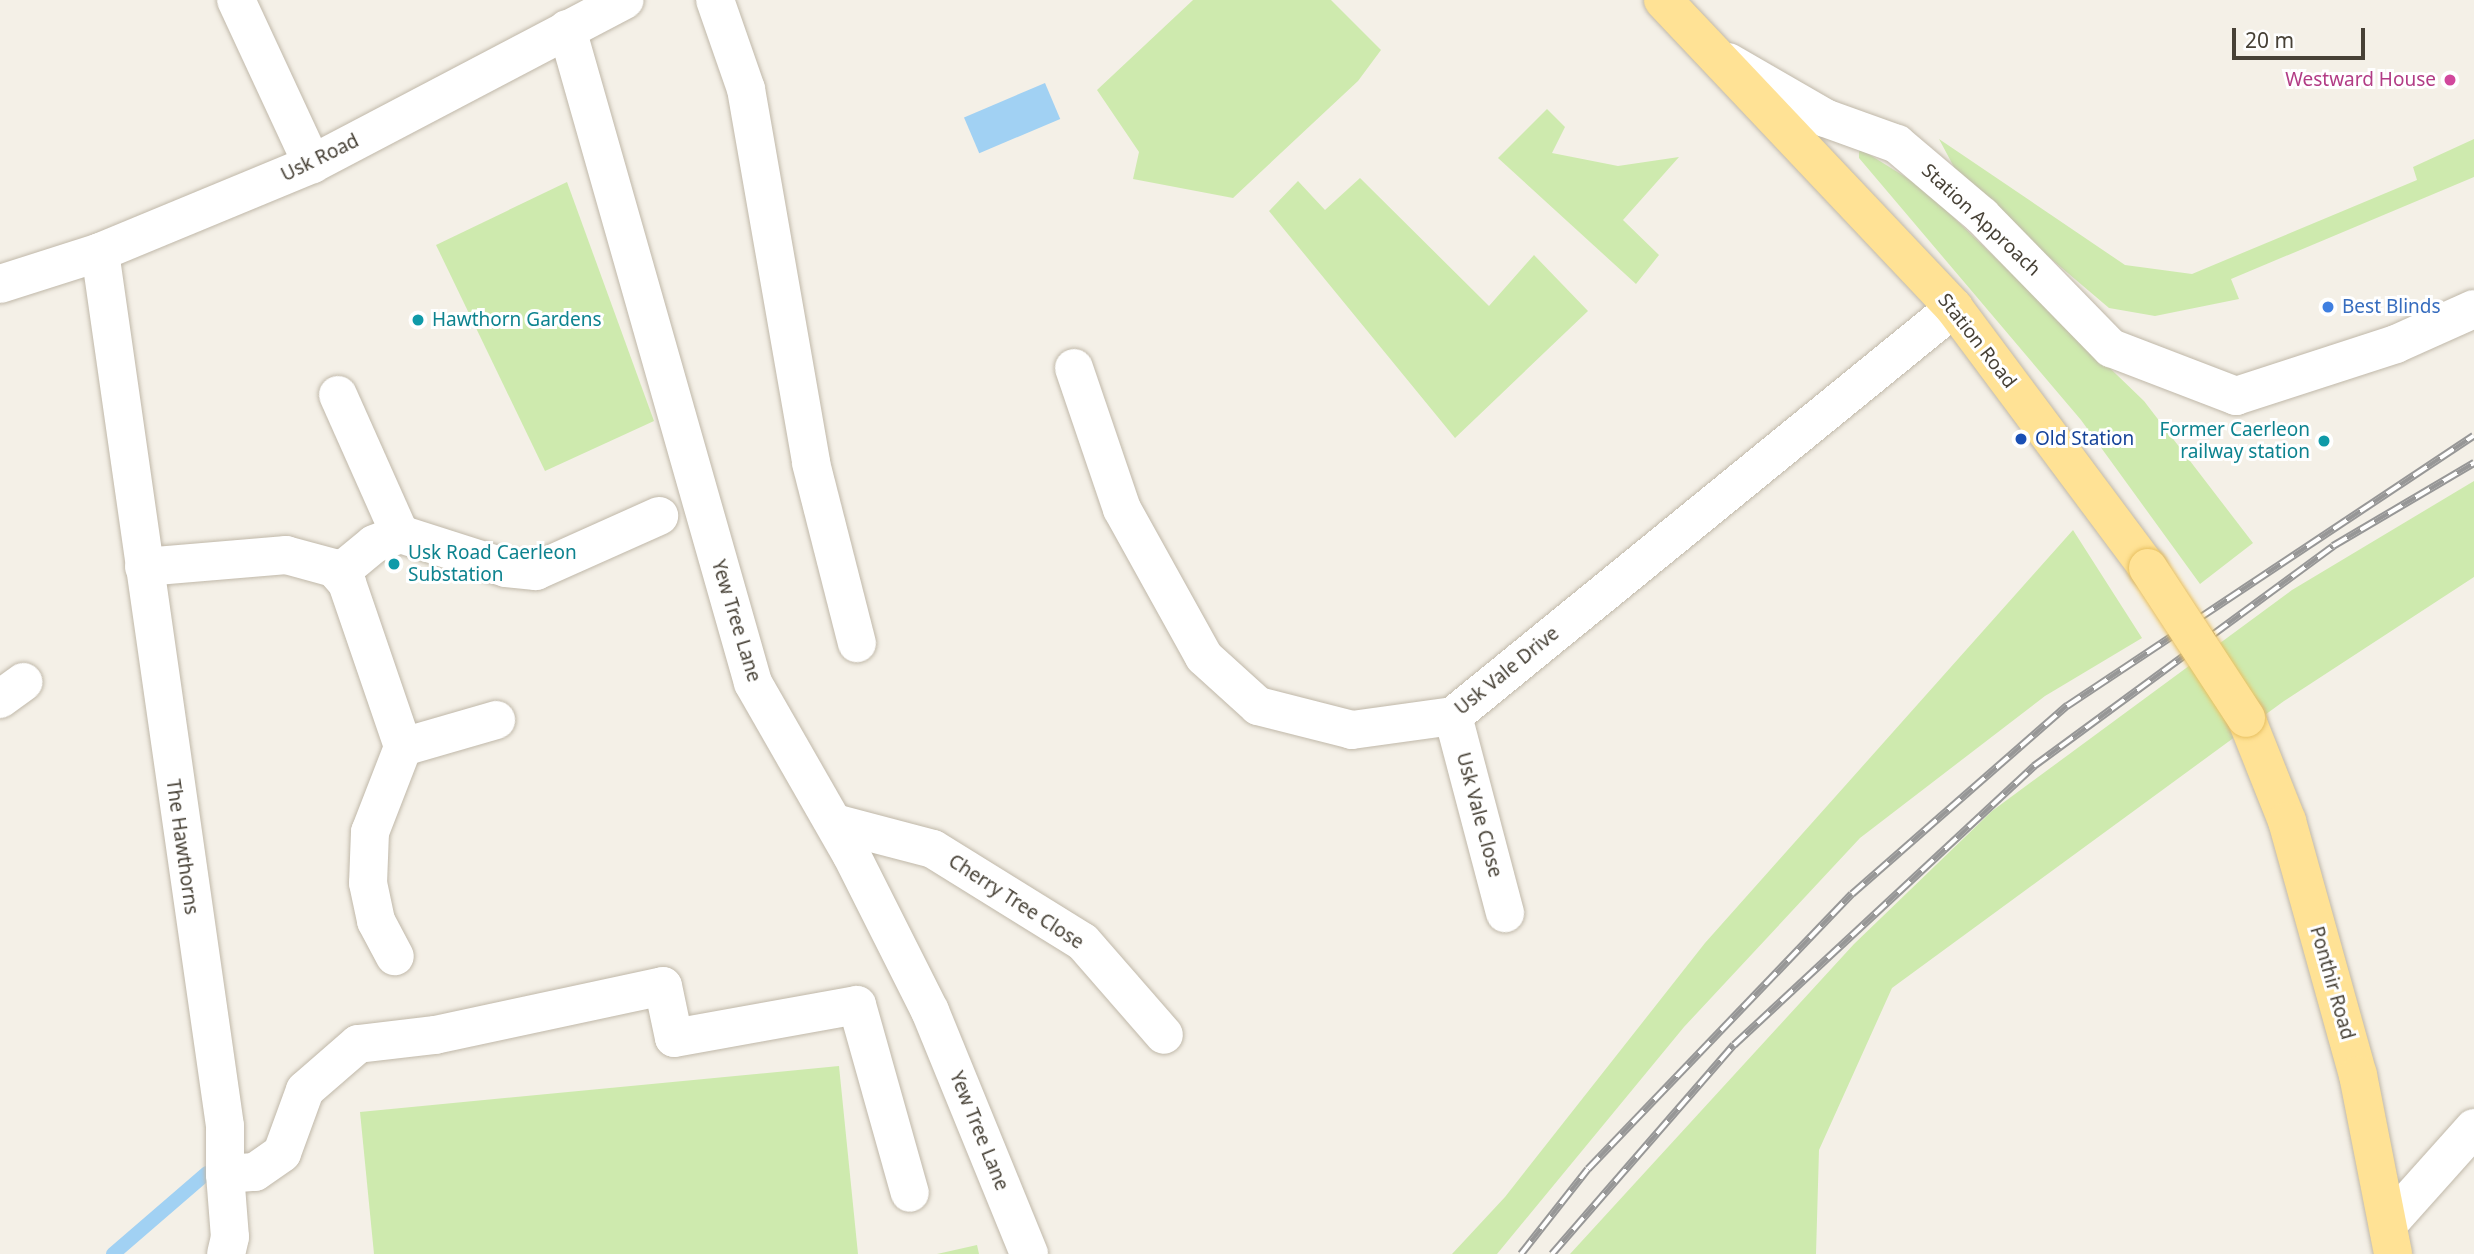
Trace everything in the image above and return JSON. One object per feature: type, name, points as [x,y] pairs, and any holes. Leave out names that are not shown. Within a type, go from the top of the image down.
[{"type":"main road","name":"Station Road","points":[[1663,0],[1954,308],[2148,568],[2246,718]]},
{"type":"main road","name":"Ponthir Road","points":[[2246,718],[2287,821],[2365,1100],[2392,1238]]},
{"type":"street","name":"Usk Road","points":[[0,284],[100,252],[312,164],[625,0]]},
{"type":"street","points":[[715,0],[746,89],[811,463],[857,643]]},
{"type":"street","points":[[247,4],[312,164]]},
{"type":"street","name":"Yew Tree Lane","points":[[567,29],[753,683],[834,823],[930,1011],[1029,1254]]},
{"type":"street","name":"Station Approach","points":[[1714,54],[1825,118],[1897,144],[1982,216],[2111,348],[2236,396],[2396,344],[2474,309]]},
{"type":"street","name":"The Hawthorns","points":[[100,252],[225,1126],[225,1174],[230,1237],[226,1254]]},
{"type":"street","name":"Usk Vale Drive","points":[[1074,368],[1122,509],[1204,657],[1258,706],[1352,730],[1454,716],[1954,308]]},
{"type":"street","points":[[338,395],[400,534]]},
{"type":"street","points":[[339,573],[374,544],[400,534],[506,568],[536,571],[659,516]]},
{"type":"street","points":[[144,567],[286,555],[310,558],[339,573],[403,747],[370,831],[368,883],[376,921],[396,956]]},
{"type":"street","name":"Usk Vale Close","points":[[1454,716],[1505,913]]},
{"type":"street","points":[[403,747],[496,720]]},
{"type":"street","name":"Cherry Tree Close","points":[[834,823],[933,849],[1083,942],[1164,1035]]},
{"type":"street","points":[[225,1174],[254,1172],[282,1153],[304,1090],[358,1044],[435,1035],[663,986],[674,1038],[857,1005],[910,1193]]},
{"type":"street","points":[[2392,1238],[2474,1128]]},
{"type":"green space","points":[[1193,0],[1331,0],[1381,50],[1358,81],[1233,198],[1133,179],[1139,152],[1097,90]]},
{"type":"green space","points":[[1547,109],[1565,127],[1552,153],[1618,166],[1679,157],[1623,220],[1659,255],[1636,284],[1498,158]]},
{"type":"green space","points":[[1939,139],[2125,265],[2192,274],[2417,180],[2413,167],[2474,139],[2474,177],[2231,279],[2239,299],[2155,316],[2109,308],[1963,184]]},
{"type":"green space","points":[[1859,148],[1923,188],[2144,401],[2253,543],[2200,584],[2081,420],[1859,158]]},
{"type":"green space","points":[[1360,178],[1489,306],[1534,255],[1588,311],[1455,438],[1269,211],[1298,181],[1325,210]]},
{"type":"green space","points":[[567,182],[654,421],[545,471],[436,245]]},
{"type":"green space","points":[[2474,481],[2474,577],[2284,701],[1892,988],[1819,1150],[1816,1254],[1570,1254],[1854,944],[1992,811],[2292,590]]},
{"type":"green space","points":[[2073,530],[2142,638],[2045,696],[1860,838],[1684,1027],[1497,1254],[1452,1254],[1505,1197],[1705,943]]},
{"type":"green space","points":[[839,1066],[858,1254],[374,1254],[360,1112]]},
{"type":"green space","points":[[977,1245],[979,1254],[937,1254]]},
{"type":"water","points":[[1045,83],[1060,119],[979,153],[964,117]]},
{"type":"waterway","points":[[113,1254],[207,1173]]},
{"type":"railway","points":[[1521,1254],[1588,1169],[1852,894],[2067,706],[2474,436]]},
{"type":"railway","points":[[1552,1254],[1734,1045],[2034,766],[2333,546],[2474,463]]},
{"type":"place","name":"Westward House","points":[[2450,80]]},
{"type":"place","name":"Best Blinds","points":[[2328,307]]},
{"type":"place","name":"Hawthorn Gardens","points":[[418,320]]},
{"type":"place","name":"Old Station","points":[[2021,439]]},
{"type":"place","name":"Former Caerleon railway station","points":[[2324,441]]},
{"type":"place","name":"Usk Road Caerleon Substation","points":[[394,564]]}]
